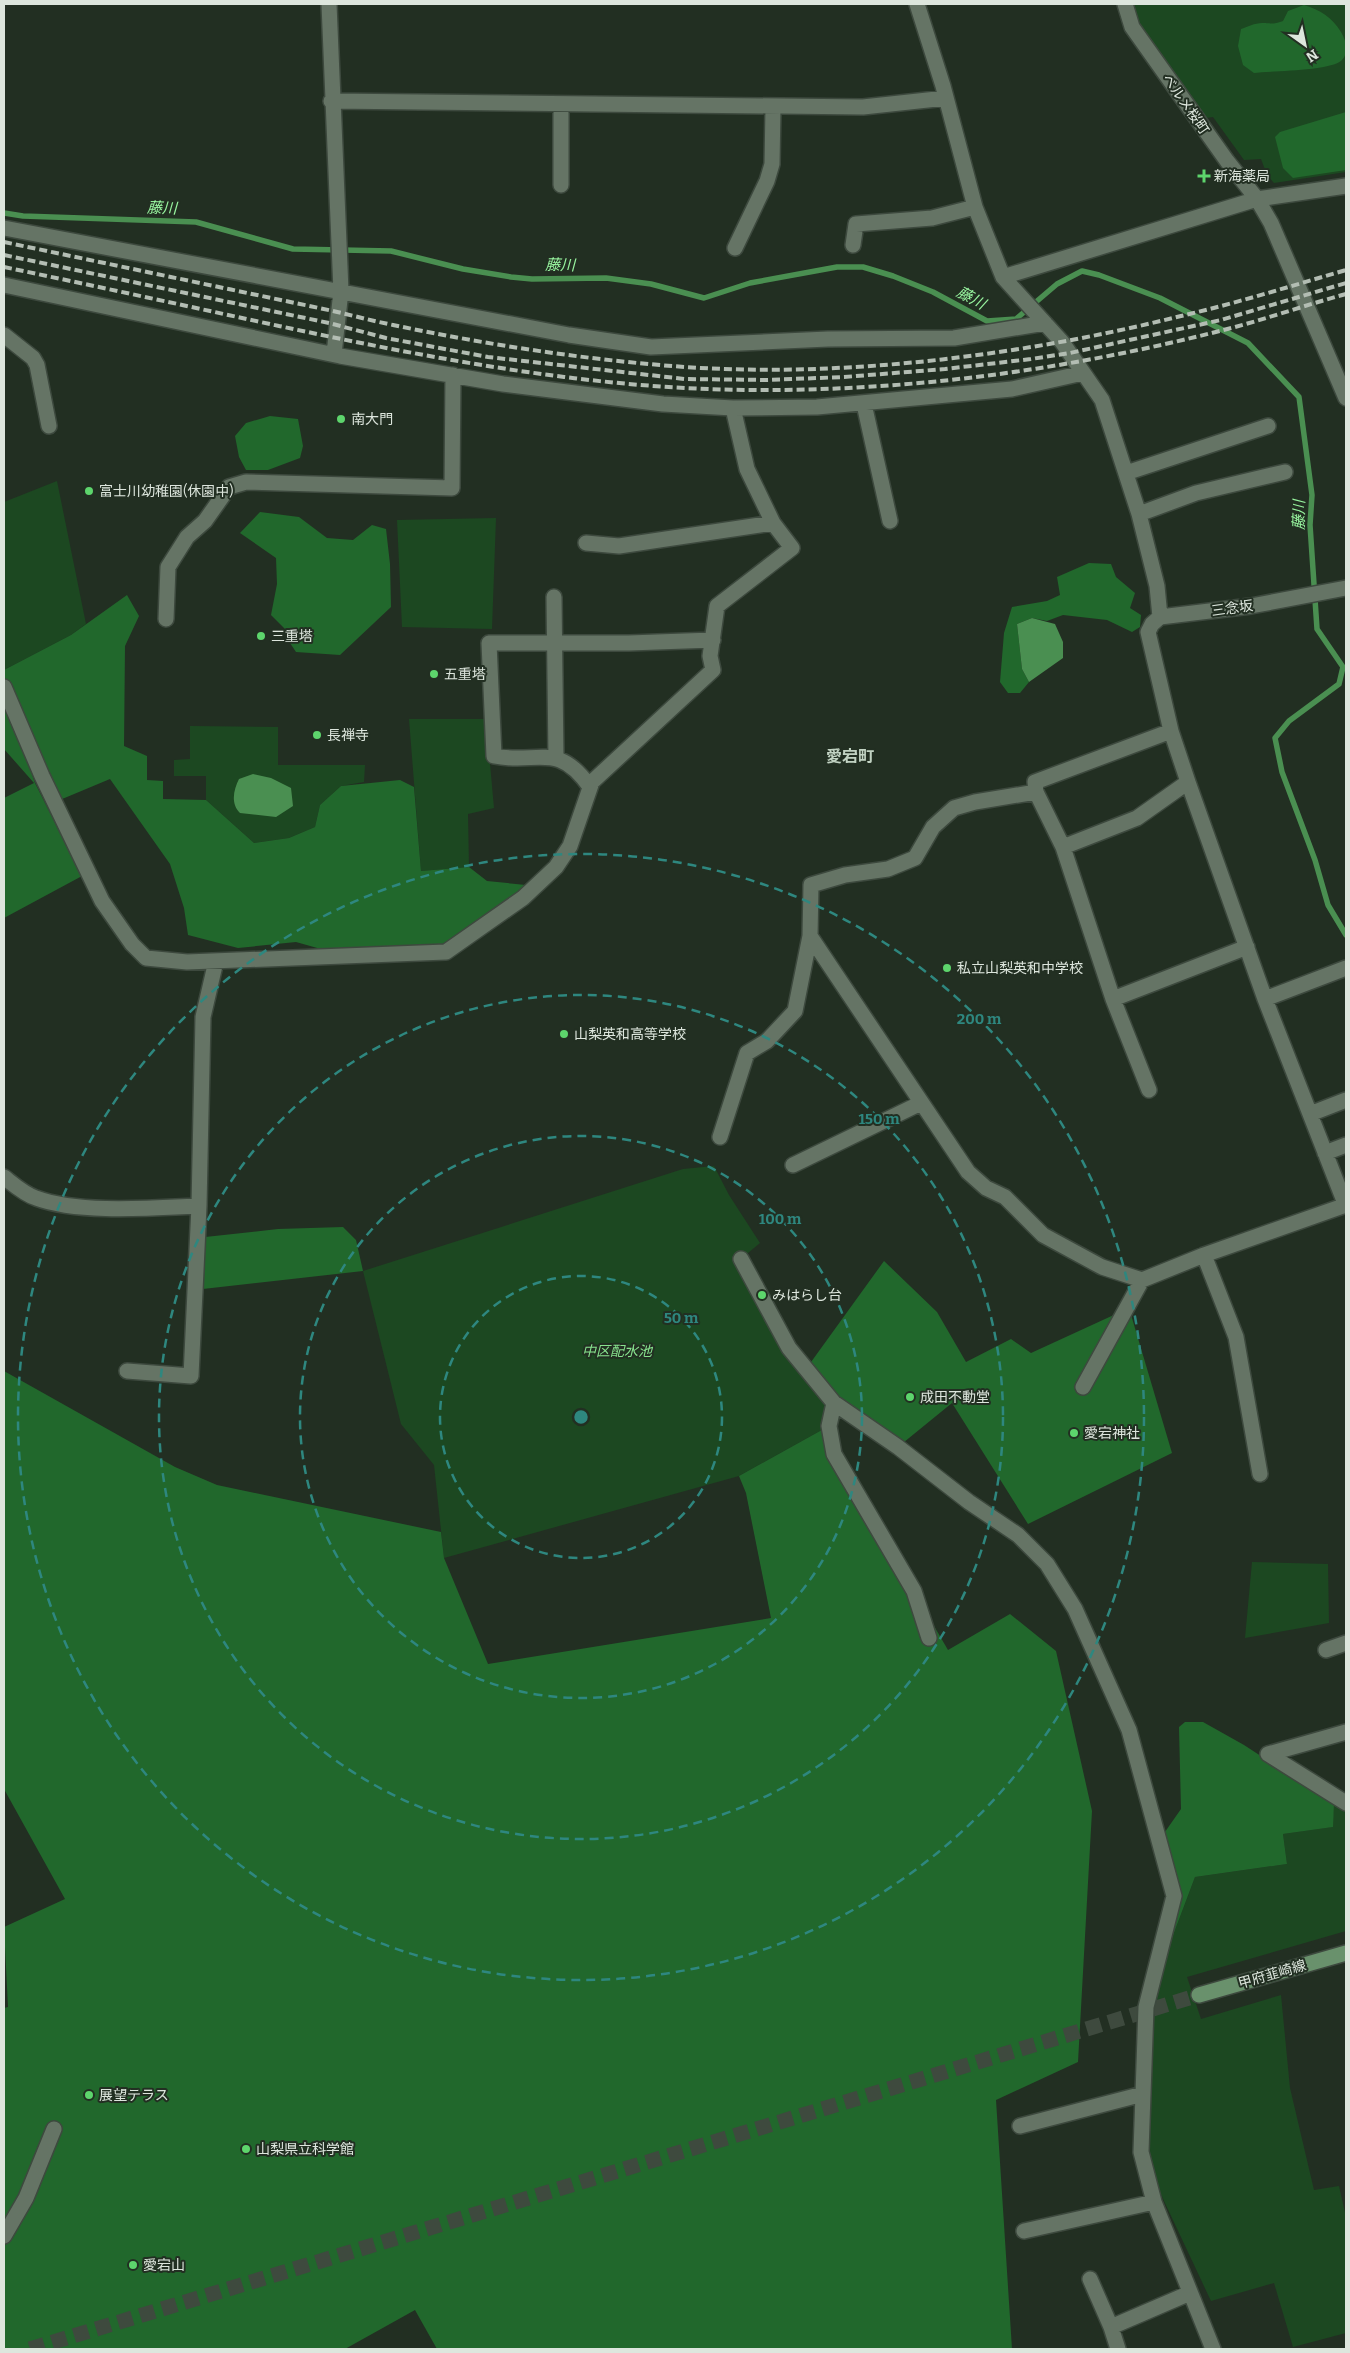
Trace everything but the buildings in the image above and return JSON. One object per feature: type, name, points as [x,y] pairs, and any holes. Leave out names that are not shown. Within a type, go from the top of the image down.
[{"type":"main road","name":"甲府韮崎線","points":[[1199,1995],[1346,1953]]},
{"type":"street","points":[[329,4],[331,101],[341,292],[334,354]]},
{"type":"street","points":[[917,4],[946,98],[975,207],[1003,277],[1041,319],[1102,400],[1140,514],[1157,586],[1160,617],[1152,624],[1148,632],[1171,730],[1265,999],[1346,1206],[1204,1255],[1142,1280],[1083,1387]]},
{"type":"street","name":"ベルメ桜町","points":[[1125,4],[1132,28],[1226,161],[1257,199],[1271,223],[1346,398]]},
{"type":"street","points":[[331,101],[864,108],[946,98]]},
{"type":"street","points":[[561,104],[561,185]]},
{"type":"street","points":[[735,248],[767,181],[772,164],[773,108]]},
{"type":"street","points":[[1003,277],[1257,199],[1346,186]]},
{"type":"street","points":[[853,245],[856,224],[932,218],[975,207]]},
{"type":"street","points":[[4,228],[569,335],[651,347],[828,339],[954,338],[1041,319]]},
{"type":"street","points":[[4,285],[334,354],[452,376],[663,404],[733,408],[817,407],[864,404],[1012,389],[1083,373]]},
{"type":"street","points":[[4,335],[33,358],[37,364],[49,426]]},
{"type":"street","points":[[166,619],[168,567],[187,537],[205,521],[229,487],[246,482],[452,488],[452,376]]},
{"type":"street","points":[[864,404],[890,521]]},
{"type":"street","points":[[4,687],[42,776],[102,901],[132,944],[146,958],[187,962],[446,952],[523,898],[556,867],[570,846],[592,782],[713,670],[710,656],[718,606],[792,548],[773,524],[747,469],[733,408]]},
{"type":"street","points":[[1126,473],[1268,426]]},
{"type":"street","points":[[1140,514],[1196,493],[1285,472]]},
{"type":"street","points":[[586,543],[619,546],[773,524]]},
{"type":"street","name":"三念坂","points":[[1160,617],[1251,606],[1346,588]]},
{"type":"street","points":[[554,597],[556,759]]},
{"type":"street","points":[[590,787],[580,773],[566,762],[540,756],[494,756],[489,643],[556,644],[713,640]]},
{"type":"street","points":[[1149,1090],[1113,999],[1063,847],[1036,792],[1035,782],[1171,730]]},
{"type":"street","points":[[1063,847],[1138,818],[1188,782]]},
{"type":"street","points":[[720,1137],[747,1054],[767,1041],[796,1011],[810,936],[811,884],[845,874],[888,869],[914,858],[933,827],[954,808],[975,802],[1036,792]]},
{"type":"street","points":[[810,936],[968,1172],[986,1188],[1005,1197],[1043,1235],[1102,1267],[1142,1280]]},
{"type":"street","points":[[1113,999],[1247,947]]},
{"type":"street","points":[[126,1371],[190,1376],[199,1206],[203,1017],[216,961]]},
{"type":"street","points":[[1265,999],[1346,968]]},
{"type":"street","points":[[1310,1114],[1346,1100]]},
{"type":"street","points":[[793,1165],[921,1103]]},
{"type":"street","points":[[1325,1153],[1346,1145]]},
{"type":"street","points":[[4,1177],[34,1198],[59,1204],[137,1208],[199,1206]]},
{"type":"street","points":[[1204,1255],[1236,1337],[1260,1474]]},
{"type":"street","points":[[742,1259],[790,1348],[834,1403],[898,1447],[969,1502],[1018,1535],[1047,1564],[1075,1610],[1089,1639],[1128,1730],[1174,1896],[1146,2007],[1141,2152],[1154,2202],[1213,2349]]},
{"type":"street","points":[[834,1403],[829,1426],[834,1454],[914,1591],[929,1638]]},
{"type":"street","points":[[1326,1650],[1346,1643]]},
{"type":"street","points":[[1346,1732],[1268,1754],[1346,1803]]},
{"type":"street","points":[[1020,2126],[1143,2094]]},
{"type":"street","points":[[4,2236],[26,2198],[54,2129]]},
{"type":"street","points":[[1024,2231],[1154,2202]]},
{"type":"street","points":[[1090,2279],[1111,2327],[1118,2349]]},
{"type":"street","points":[[1111,2327],[1190,2293]]},
{"type":"green space","points":[[1125,4],[1346,4],[1346,172],[1274,183],[1267,175],[1261,159],[1244,160],[1213,117],[1206,118],[1132,27]]},
{"type":"green space","points":[[57,481],[86,624],[71,635],[4,670],[4,502]]},
{"type":"green space","points":[[496,518],[492,629],[402,627],[397,520]]},
{"type":"green space","points":[[409,719],[486,719],[494,808],[468,814],[469,867],[421,871]]},
{"type":"green space","points":[[190,726],[278,727],[278,765],[365,765],[364,782],[341,786],[320,805],[315,827],[289,838],[254,843],[206,800],[206,776],[174,776],[174,760],[190,759]]},
{"type":"green space","name":"中区配水池","points":[[714,1166],[729,1195],[760,1243],[742,1258],[789,1348],[834,1403],[829,1426],[739,1476],[444,1558],[434,1465],[401,1424],[363,1271],[683,1169]]},
{"type":"green space","points":[[1252,1562],[1328,1564],[1329,1623],[1245,1638]]},
{"type":"green space","points":[[1334,1804],[1346,1811],[1346,1931],[1187,1977],[1201,2019],[1281,1995],[1290,2088],[1314,2190],[1339,2186],[1346,2217],[1346,2333],[1293,2347],[1274,2283],[1211,2301],[1141,2152],[1146,2007],[1195,1877],[1287,1864],[1283,1834],[1332,1827]]},
{"type":"shaded area","points":[[1304,5],[1325,15],[1334,22],[1343,35],[1346,42],[1346,53],[1342,60],[1336,64],[1314,68],[1254,73],[1243,65],[1238,46],[1241,29],[1262,23],[1283,21],[1288,11]]},
{"type":"shaded area","points":[[1346,112],[1346,170],[1293,178],[1283,168],[1275,137],[1280,132]]},
{"type":"shaded area","points":[[270,416],[298,419],[303,446],[300,458],[268,470],[246,470],[239,457],[235,436],[246,423]]},
{"type":"shaded area","points":[[260,512],[299,517],[327,538],[353,540],[372,525],[386,529],[390,564],[391,607],[340,655],[296,652],[288,640],[288,632],[271,615],[277,584],[276,558],[240,533]]},
{"type":"shaded area","points":[[1089,563],[1111,564],[1116,577],[1135,593],[1130,608],[1141,615],[1140,627],[1132,632],[1107,620],[1063,615],[1047,621],[1032,618],[1017,624],[1022,669],[1029,682],[1020,693],[1008,693],[1000,682],[1004,633],[1012,607],[1047,601],[1060,595],[1057,577]]},
{"type":"shaded area","points":[[127,595],[139,616],[125,646],[124,746],[147,756],[147,780],[163,781],[163,799],[206,800],[254,843],[289,838],[315,827],[320,805],[341,786],[400,780],[414,787],[421,871],[469,867],[487,881],[526,885],[523,898],[446,952],[335,953],[296,942],[238,948],[188,935],[184,908],[170,864],[110,779],[55,802],[4,687],[4,670],[71,635]]},
{"type":"shaded area","points":[[1032,618],[1055,624],[1063,642],[1063,658],[1029,682],[1022,669],[1017,624]]},
{"type":"shaded area","points":[[4,691],[35,783],[82,876],[4,918],[4,798],[34,783],[4,749]]},
{"type":"shaded area","points":[[253,774],[271,778],[291,788],[293,806],[276,817],[240,813],[234,800],[236,787],[239,779]]},
{"type":"shaded area","points":[[343,1227],[356,1240],[363,1271],[194,1290],[196,1238],[278,1229]]},
{"type":"shaded area","points":[[884,1261],[937,1312],[966,1362],[1011,1339],[1031,1353],[1129,1308],[1172,1453],[1028,1524],[952,1403],[898,1447],[834,1403],[806,1369]]},
{"type":"shaded area","points":[[4,1371],[175,1467],[217,1485],[441,1532],[444,1558],[488,1664],[771,1618],[746,1493],[739,1476],[829,1426],[834,1454],[948,1650],[1010,1614],[1056,1651],[1092,1811],[1078,2062],[996,2100],[1012,2349],[437,2349],[415,2310],[345,2349],[4,2349],[4,2008],[8,2007],[4,1927],[65,1899],[4,1789]]},
{"type":"shaded area","points":[[1185,1722],[1203,1722],[1244,1745],[1334,1804],[1333,1827],[1283,1834],[1287,1864],[1195,1877],[1146,2007],[1174,1896],[1160,1839],[1181,1809],[1179,1727]]},
{"type":"waterway","name":"藤川","points":[[4,213],[23,216],[196,222],[293,249],[391,251],[463,269],[511,277],[532,279],[606,278],[651,284],[704,298],[750,283],[837,267],[863,267],[893,276],[933,292],[987,321],[1016,319],[1057,284],[1082,271],[1099,275],[1160,298],[1248,343],[1299,397],[1312,495],[1310,525],[1317,629],[1343,667],[1339,684],[1289,721],[1275,738],[1282,772],[1315,860],[1328,905],[1346,935]]},
{"type":"tunnel","points":[[30,2349],[1199,1995]]},
{"type":"railway","points":[[4,242],[465,339],[538,351],[612,360],[685,367],[746,370],[871,366],[998,352],[1060,342],[1202,311],[1346,270]]},
{"type":"railway","points":[[4,255],[329,323],[386,338],[488,357],[685,379],[767,380],[844,377],[945,369],[1031,359],[1070,353],[1221,320],[1346,283]]},
{"type":"railway","points":[[4,267],[339,339],[460,361],[582,379],[705,389],[826,389],[885,386],[1003,374],[1062,365],[1178,341],[1249,323],[1346,294]]},
{"type":"place","name":"新海薬局","points":[[1204,176]]},
{"type":"place","name":"南大門","points":[[341,419]]},
{"type":"place","name":"富士川幼稚園(休園中)","points":[[89,491]]},
{"type":"place","name":"三重塔","points":[[261,636]]},
{"type":"place","name":"五重塔","points":[[434,674]]},
{"type":"place","name":"長禅寺","points":[[317,735]]},
{"type":"place","name":"私立山梨英和中学校","points":[[947,968]]},
{"type":"place","name":"山梨英和高等学校","points":[[564,1034]]},
{"type":"place","name":"みはらし台","points":[[762,1295]]},
{"type":"place","name":"成田不動堂","points":[[910,1397]]},
{"type":"place","name":"愛宕神社","points":[[1074,1433]]},
{"type":"place","name":"展望テラス","points":[[89,2095]]},
{"type":"place","name":"山梨県立科学館","points":[[246,2149]]},
{"type":"place","name":"愛宕山","points":[[133,2265]]},
{"type":"district","name":"愛宕町","points":[[850,756]]}]
